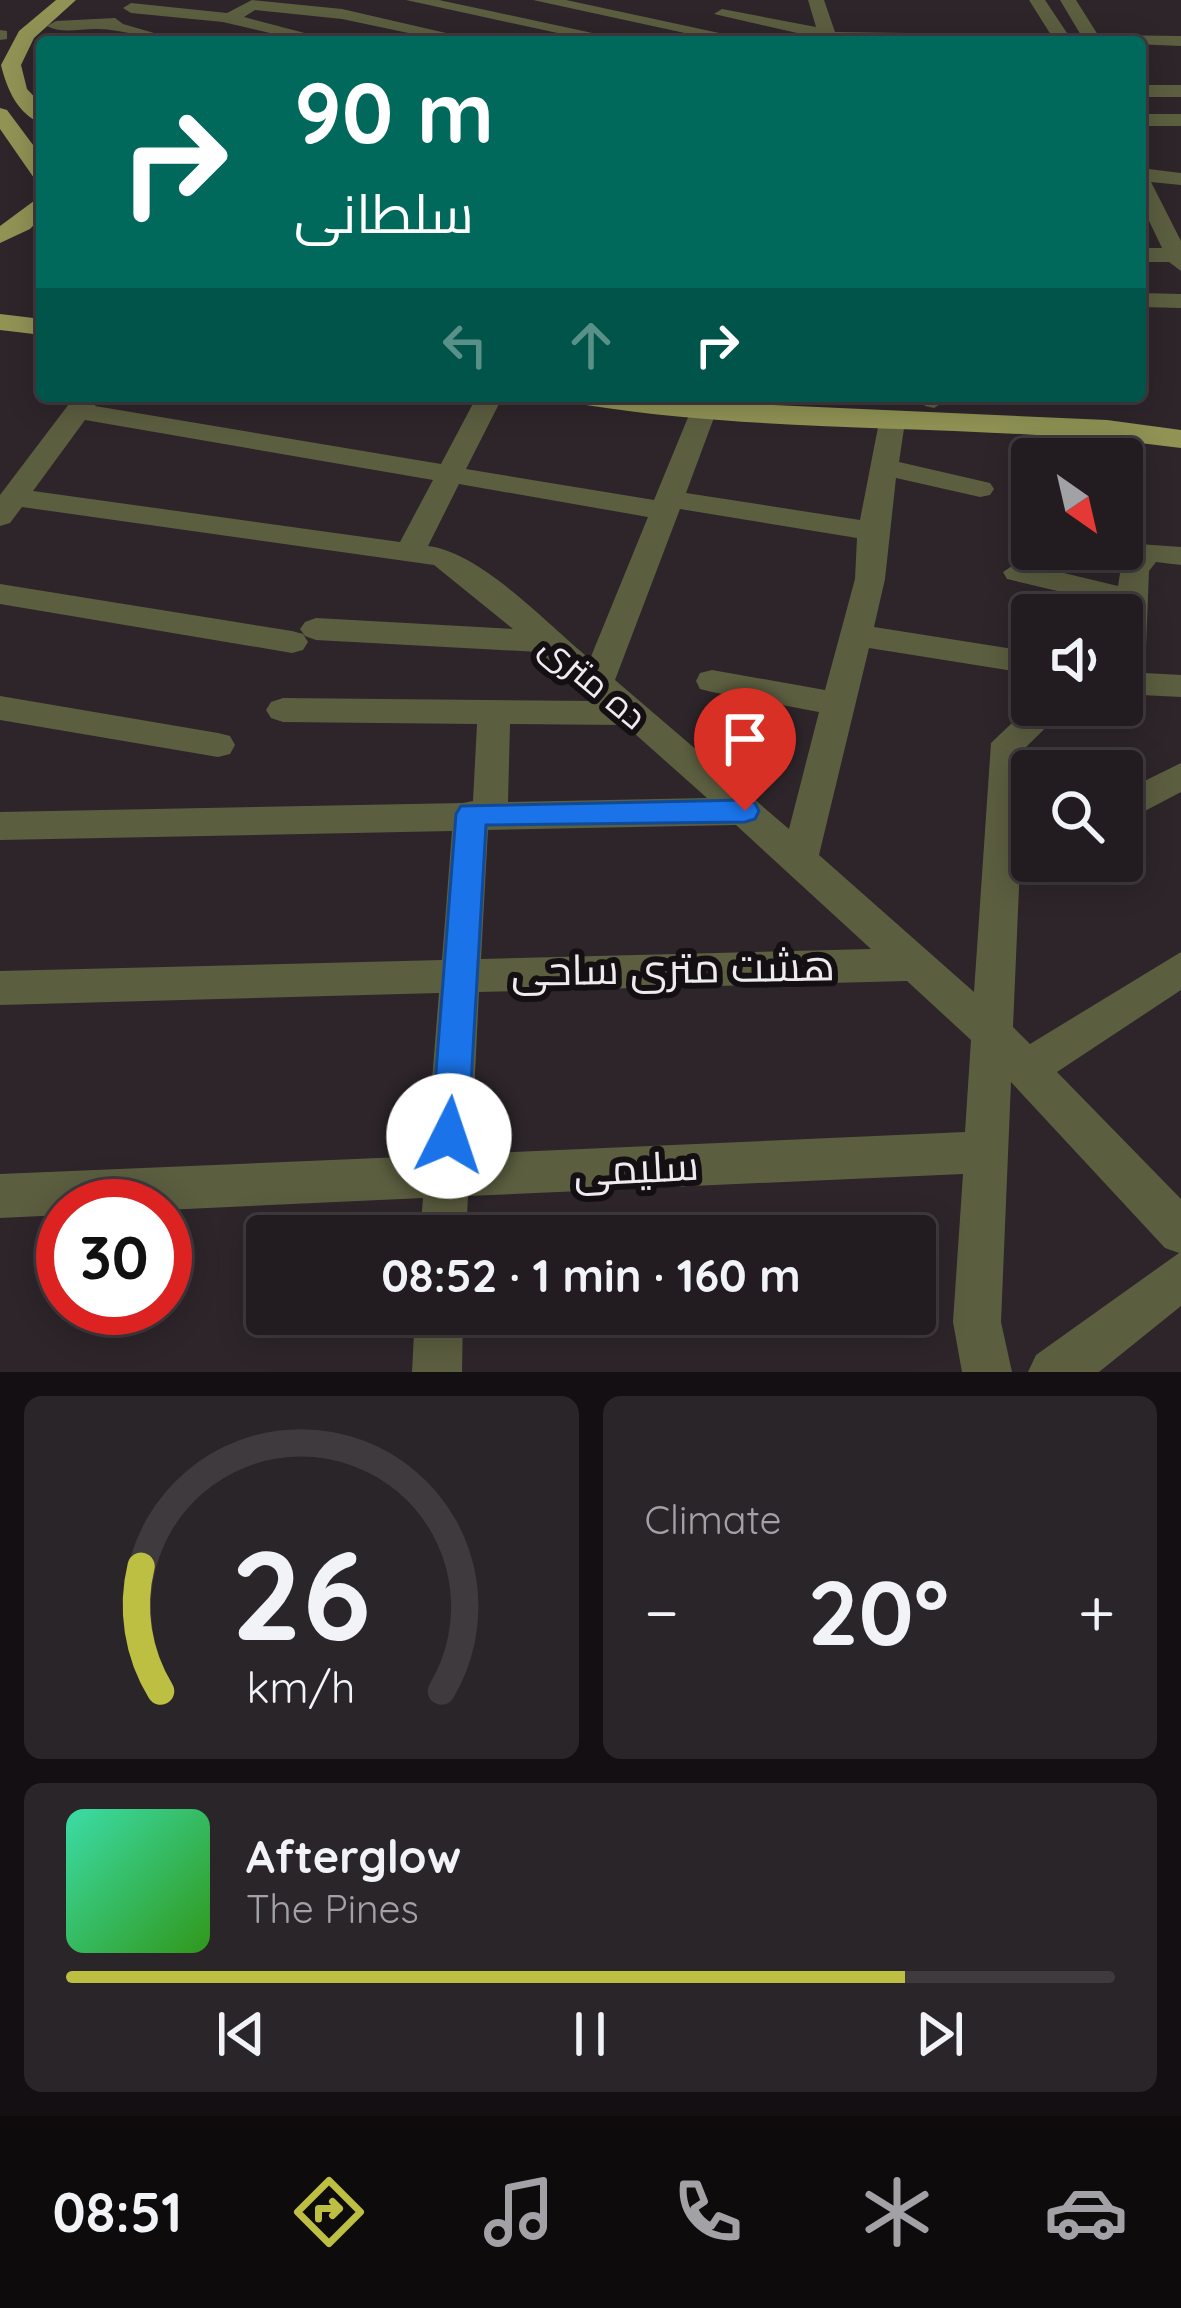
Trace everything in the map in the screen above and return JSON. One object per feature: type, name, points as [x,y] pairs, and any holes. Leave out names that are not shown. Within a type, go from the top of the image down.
[{"type":"main road","points":[[0,36],[46,0]]},
{"type":"main road","points":[[36,111],[17,90],[10,72],[26,35],[67,0]]},
{"type":"main road","points":[[0,36],[26,35]]},
{"type":"main road","points":[[0,113],[36,164]]},
{"type":"main road","points":[[0,236],[22,224],[36,209]]},
{"type":"main road","points":[[0,262],[36,241]]},
{"type":"main road","points":[[0,298],[36,301]]},
{"type":"main road","points":[[0,322],[36,328]]},
{"type":"main road","points":[[0,333],[36,330]]},
{"type":"main road","points":[[639,402],[702,415],[1080,427],[1181,439]]},
{"type":"main road","points":[[1020,402],[1108,406],[1181,417]]},
{"type":"street","points":[[302,36],[366,0]]},
{"type":"street","points":[[414,0],[581,36]]},
{"type":"street","points":[[480,36],[538,0],[722,36]]},
{"type":"street","points":[[597,36],[645,0]]},
{"type":"street","points":[[816,0],[827,35]]},
{"type":"street","points":[[1037,0],[1060,36]]},
{"type":"street","points":[[1068,0],[1091,36]]},
{"type":"street","points":[[382,36],[440,2]]},
{"type":"street","points":[[109,30],[135,4],[230,18],[287,36]]},
{"type":"street","points":[[230,18],[252,4],[342,14],[444,36]]},
{"type":"street","points":[[692,9],[827,35],[1060,36]]},
{"type":"street","points":[[56,26],[142,36]]},
{"type":"street","points":[[1146,40],[1181,40]]},
{"type":"street","points":[[1146,91],[1181,91]]},
{"type":"street","points":[[1146,120],[1181,120]]},
{"type":"street","points":[[1146,187],[1181,179]]},
{"type":"street","points":[[1146,192],[1172,229],[1179,260],[1146,256]]},
{"type":"street","points":[[1146,301],[1181,301]]},
{"type":"street","points":[[412,548],[487,402]]},
{"type":"street","points":[[7,507],[84,404],[453,473],[872,531]]},
{"type":"street","points":[[597,683],[702,415]]},
{"type":"street","points":[[799,860],[870,578],[872,531],[892,422]]},
{"type":"street","points":[[885,467],[980,489]]},
{"type":"street","name":"ده متری","points":[[7,507],[412,548],[442,557],[632,713],[991,1033],[1181,1232]]},
{"type":"street","points":[[1143,557],[1148,551],[1181,556]]},
{"type":"street","points":[[1018,572],[1111,594]]},
{"type":"street","points":[[0,594],[304,635],[549,642]]},
{"type":"street","points":[[856,635],[1011,660]]},
{"type":"street","points":[[712,681],[838,704]]},
{"type":"street","points":[[1143,684],[1180,686]]},
{"type":"street","points":[[0,708],[218,745]]},
{"type":"street","points":[[283,710],[632,713]]},
{"type":"street","points":[[444,1215],[460,973],[494,712]]},
{"type":"street","points":[[987,1372],[977,1322],[998,880],[1008,743],[1028,726]]},
{"type":"street","points":[[1143,797],[1181,776]]},
{"type":"street","points":[[0,826],[745,811]]},
{"type":"street","points":[[998,880],[1011,873]]},
{"type":"street","name":"هشت متری ساحی","points":[[0,988],[914,964]]},
{"type":"street","points":[[1026,1069],[1181,968]]},
{"type":"street","name":"سلیمی","points":[[0,1196],[985,1152]]},
{"type":"street","points":[[1053,1372],[1181,1276]]},
{"type":"street","points":[[437,1372],[438,1335]]},
{"type":"route","points":[[449,1136],[471,814],[745,811]]}]
